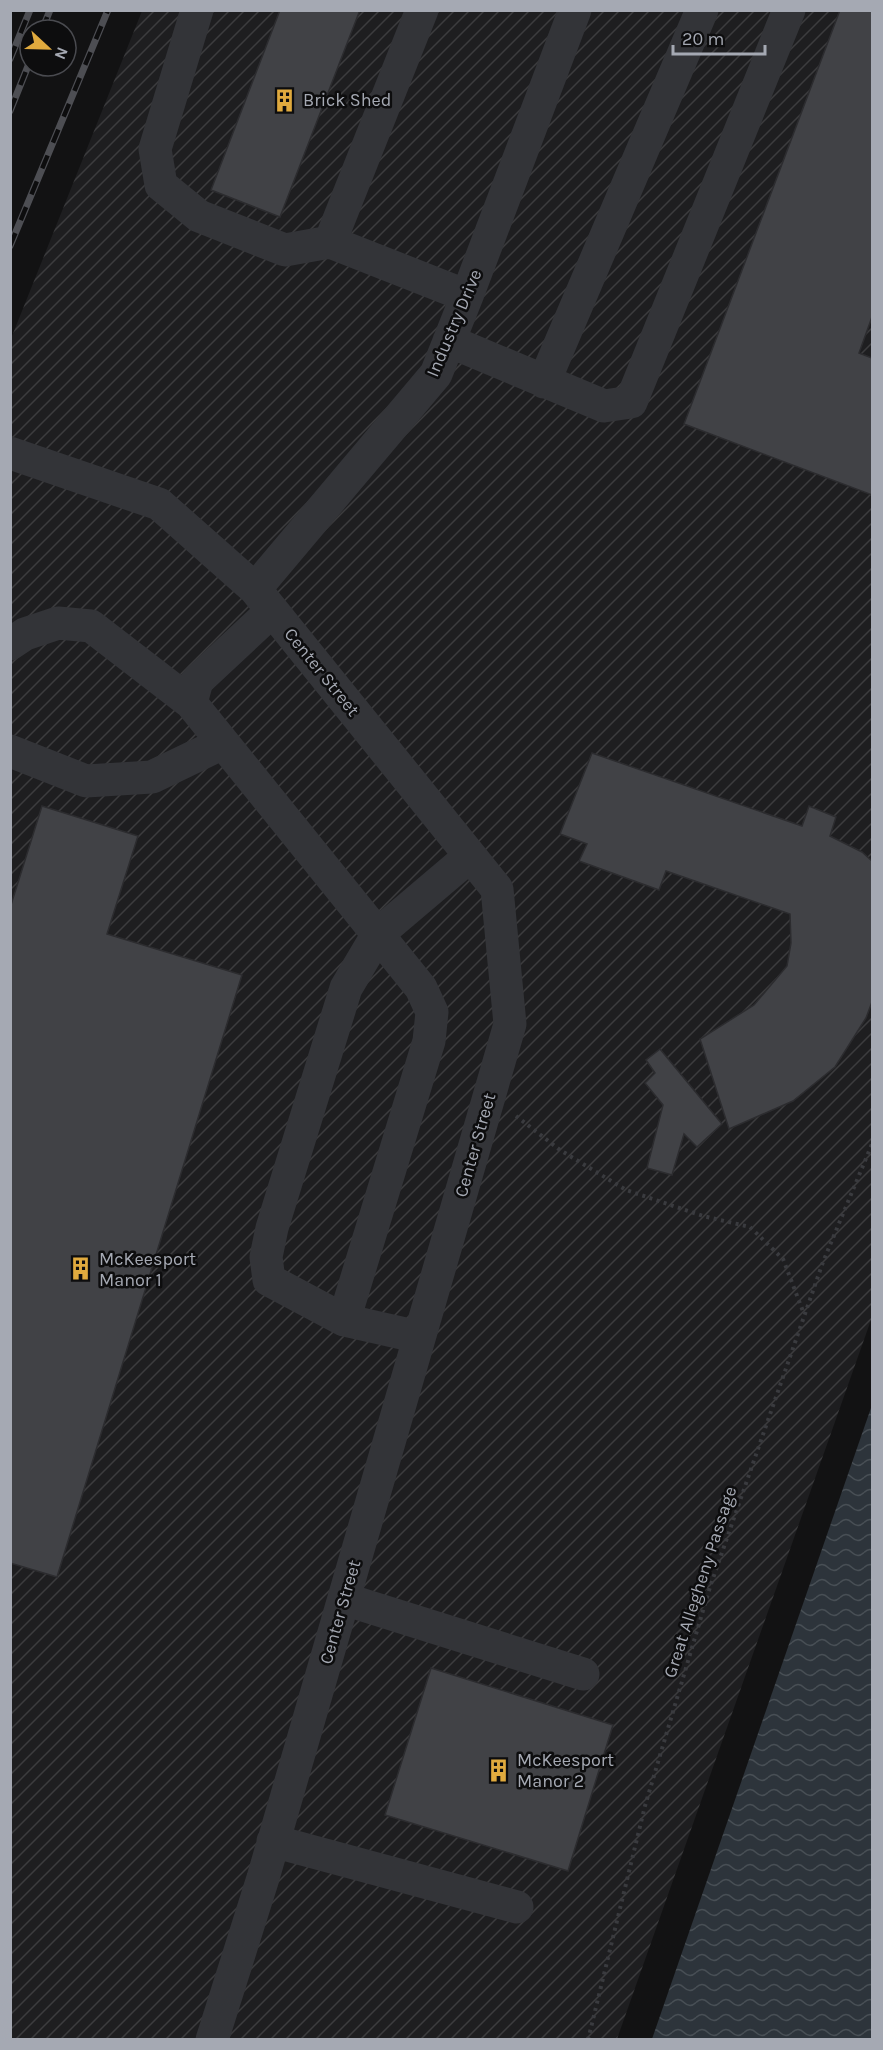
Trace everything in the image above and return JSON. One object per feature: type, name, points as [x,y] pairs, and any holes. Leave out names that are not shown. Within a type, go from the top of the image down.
[{"type":"street","points":[[197,10],[155,149],[161,186],[200,216],[285,250],[330,242],[467,296]]},
{"type":"street","points":[[330,242],[422,10]]},
{"type":"street","name":"Industry Drive","points":[[191,703],[197,681],[264,600],[436,374],[575,10]]},
{"type":"street","points":[[544,382],[702,10]]},
{"type":"street","points":[[449,341],[604,406],[631,402],[789,10]]},
{"type":"street","name":"Center Street","points":[[10,453],[159,504],[264,600],[497,889],[510,1024],[344,1599],[212,2040]]},
{"type":"street","points":[[10,644],[25,634],[58,623],[92,627],[191,703],[421,988],[432,1012],[429,1041],[344,1320]]},
{"type":"street","points":[[10,751],[86,781],[152,777],[223,743]]},
{"type":"street","points":[[419,1337],[344,1320],[269,1280],[266,1257],[346,988],[378,934],[470,856]]},
{"type":"street","points":[[344,1599],[583,1674]]},
{"type":"street","points":[[273,1841],[517,1907]]},
{"type":"path","points":[[489,1096],[560,1150],[626,1190],[704,1216],[750,1227],[783,1259],[805,1314]]},
{"type":"path","name":"Great Allegheny Passage","points":[[588,2040],[645,1806],[710,1587],[823,1262],[873,1144]]},
{"type":"shaded area","points":[[142,11],[872,11],[872,1317],[617,2039],[11,2039],[10,341]]},
{"type":"water","points":[[872,1405],[872,2039],[652,2039]]},
{"type":"building","name":"Brick Shed","points":[[280,10],[360,10],[280,217],[211,190]]},
{"type":"building","points":[[840,10],[872,10],[872,317],[859,353],[872,358],[872,495],[684,424]]},
{"type":"building","points":[[592,753],[802,826],[809,806],[836,817],[830,836],[862,852],[872,861],[872,1002],[866,1018],[835,1067],[793,1101],[729,1129],[700,1039],[754,1005],[787,966],[791,943],[790,914],[666,871],[659,890],[579,861],[587,844],[560,834]]},
{"type":"building","name":"McKeesport Manor 1","points":[[42,806],[138,836],[107,934],[242,975],[57,1577],[10,1563],[10,908]]},
{"type":"building","points":[[660,1049],[722,1124],[697,1147],[684,1134],[672,1175],[647,1168],[663,1105],[645,1083],[655,1073],[646,1060]]},
{"type":"building","name":"McKeesport Manor 2","points":[[431,1668],[613,1725],[568,1871],[385,1815]]},
{"type":"railway","points":[[10,59],[30,10]]},
{"type":"railway","points":[[47,18],[50,10]]},
{"type":"railway","points":[[10,246],[108,10]]},
{"type":"railway","points":[[10,111],[23,78]]},
{"type":"place","name":"Brick Shed","points":[[285,100]]},
{"type":"place","name":"McKeesport Manor 1","points":[[81,1269]]},
{"type":"place","name":"McKeesport Manor 2","points":[[499,1770]]}]
